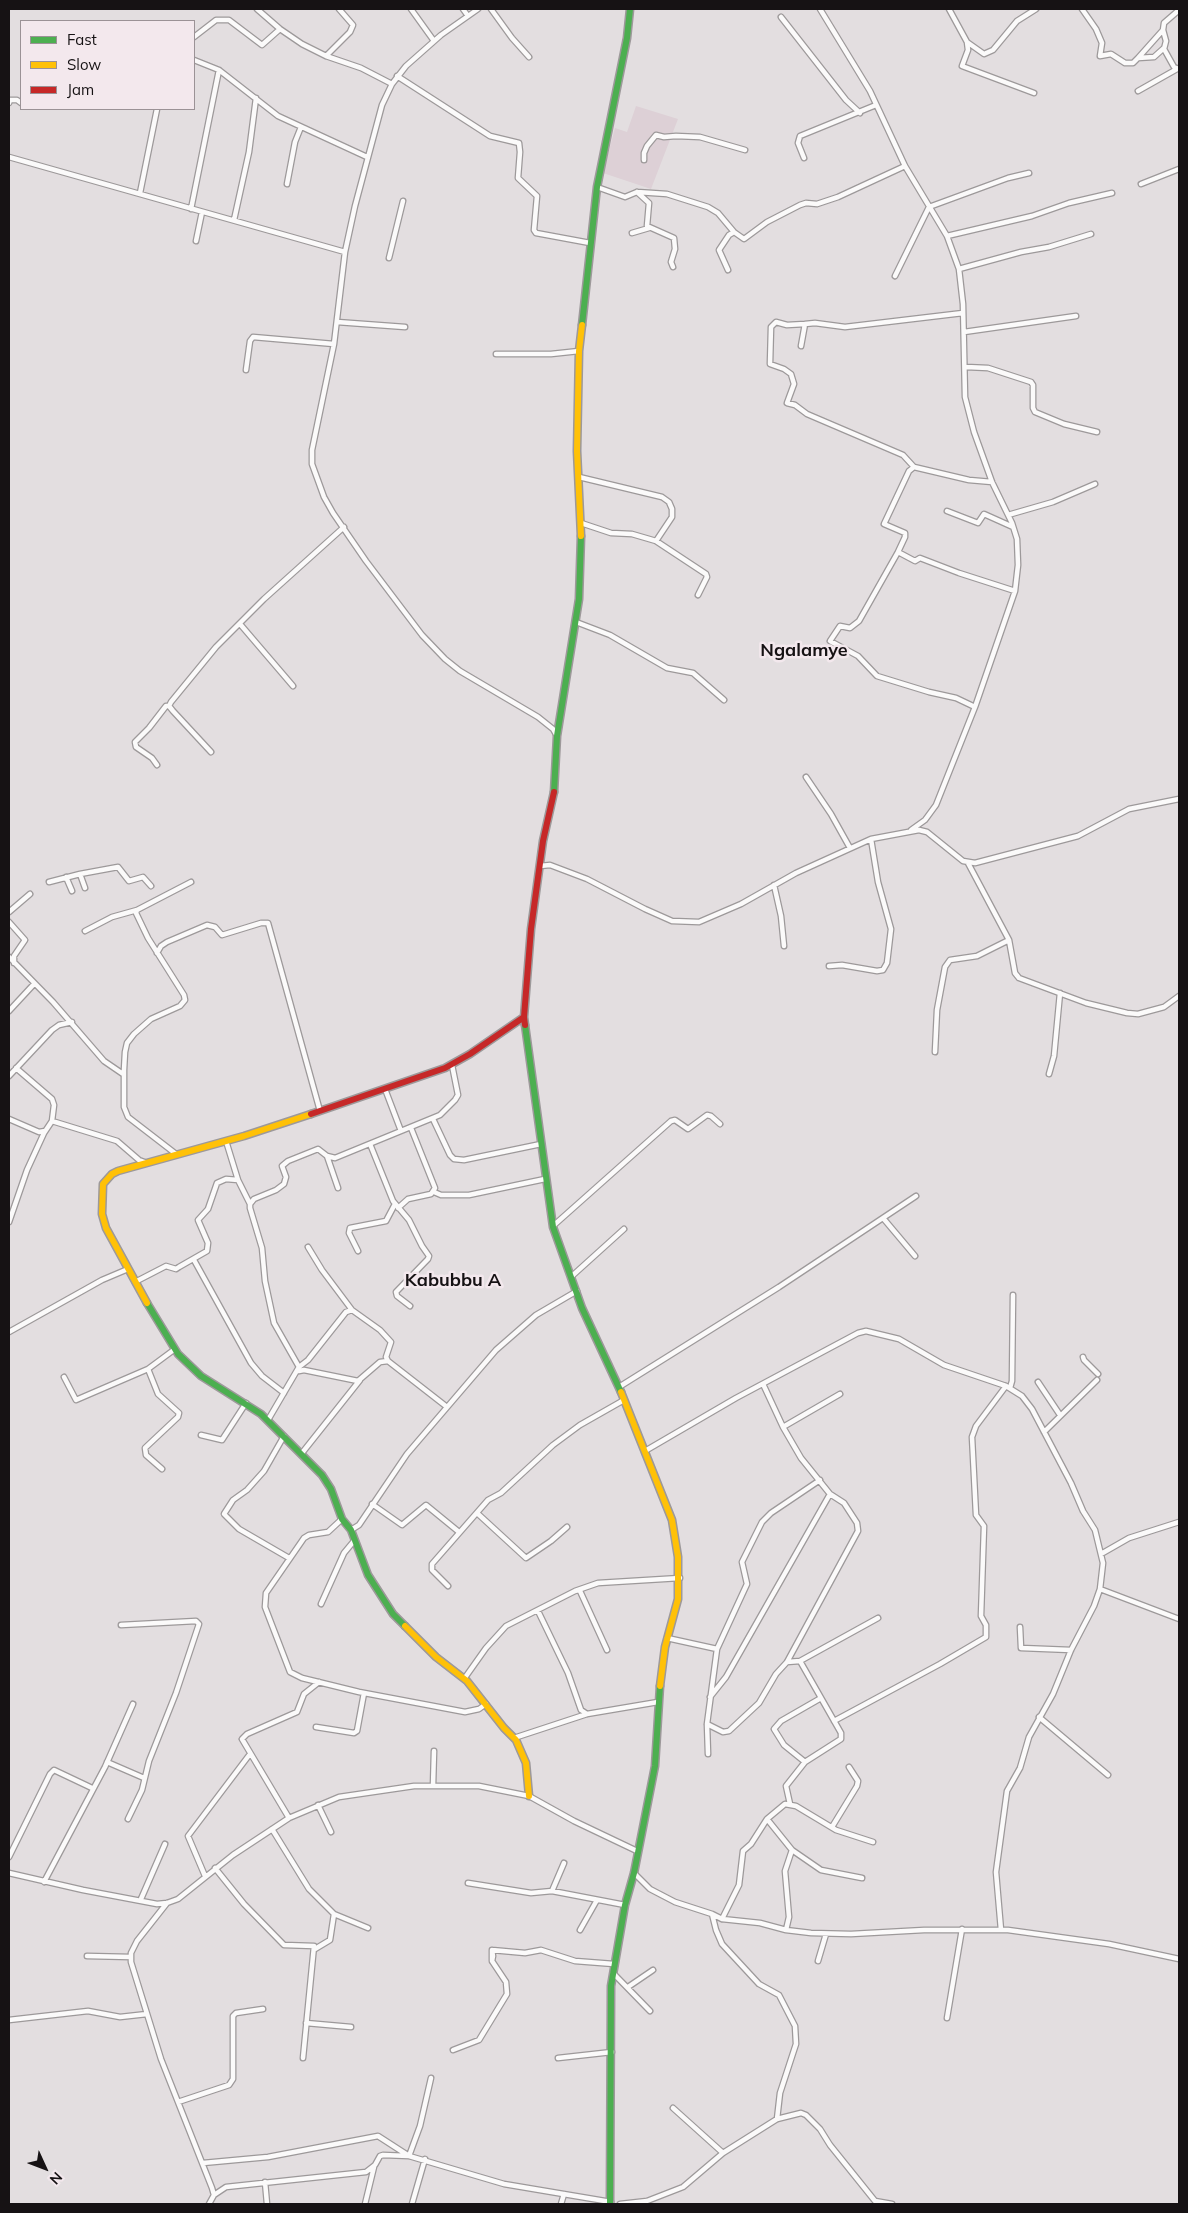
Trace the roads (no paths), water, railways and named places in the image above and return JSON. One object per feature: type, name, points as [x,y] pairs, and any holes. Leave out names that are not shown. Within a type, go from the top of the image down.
[{"type":"street","points":[[257,9],[280,29],[302,44],[326,56],[361,68],[392,84]]},
{"type":"street","points":[[326,56],[350,32],[353,25],[339,9]]},
{"type":"street","points":[[411,9],[434,42]]},
{"type":"street","points":[[463,9],[468,16]]},
{"type":"street","points":[[478,9],[406,66],[392,84],[382,105],[345,252],[334,344],[312,450],[312,464],[324,497],[366,561],[422,635],[445,659],[460,671],[538,717],[553,729],[557,736]]},
{"type":"street","points":[[491,9],[512,38],[529,57]]},
{"type":"street","points":[[365,2204],[375,2165],[380,2156],[409,2156],[425,2159],[504,2184],[610,2203],[611,1994],[614,1964],[655,1766],[658,1702],[667,1638],[678,1599],[680,1578],[678,1546],[672,1520],[645,1451],[619,1387],[589,1323],[552,1227],[524,1017],[528,950],[543,842],[554,791],[557,736],[576,622],[580,582],[581,523],[577,442],[579,351],[590,243],[596,187],[627,38],[630,9]]},
{"type":"street","points":[[820,9],[859,71],[905,166],[947,236],[959,269],[963,313],[966,396],[974,432],[992,482],[1013,526],[1018,552],[1015,591],[975,707],[936,806],[925,820],[911,830]]},
{"type":"street","points":[[949,9],[968,42],[984,54],[988,54],[1017,21],[1036,9]]},
{"type":"street","points":[[1082,9],[1096,29],[1102,43],[1100,56],[1111,54],[1125,63],[1132,62],[1138,58],[1163,30]]},
{"type":"street","points":[[1138,58],[1154,57],[1164,48],[1166,41],[1163,30],[1164,23],[1179,10]]},
{"type":"street","points":[[781,17],[846,100],[860,113]]},
{"type":"street","points":[[195,36],[216,20],[229,20],[262,45],[280,29]]},
{"type":"street","points":[[968,42],[968,50],[962,66],[1034,93]]},
{"type":"street","points":[[1138,91],[1178,69],[1174,67],[1164,48]]},
{"type":"street","points":[[195,60],[219,70],[278,116],[368,157]]},
{"type":"street","points":[[191,209],[219,70]]},
{"type":"street","points":[[397,76],[490,136],[519,143],[518,178],[537,196],[534,230],[536,233],[590,243]]},
{"type":"street","points":[[234,220],[249,152],[256,98]]},
{"type":"street","points":[[9,103],[10,100],[17,100],[20,102]]},
{"type":"street","points":[[804,158],[798,143],[800,136],[876,105]]},
{"type":"street","points":[[140,192],[157,110]]},
{"type":"street","points":[[287,184],[295,142],[301,127]]},
{"type":"street","points":[[644,160],[647,146],[656,136],[664,138],[676,136],[700,138],[745,150]]},
{"type":"street","points":[[9,157],[140,192],[191,209],[345,252]]},
{"type":"street","points":[[596,187],[625,197],[637,192],[667,194],[708,207],[718,213],[734,232],[741,239],[744,239],[767,222],[800,205],[806,203],[817,204],[838,197],[905,166]]},
{"type":"street","points":[[1141,184],[1179,169]]},
{"type":"street","points":[[894,276],[930,207],[1008,178],[1029,173]]},
{"type":"street","points":[[637,192],[650,203]]},
{"type":"street","points":[[649,228],[647,221],[654,192]]},
{"type":"street","points":[[947,236],[1032,216],[1069,203],[1112,193]]},
{"type":"street","points":[[389,258],[403,201]]},
{"type":"street","points":[[196,241],[202,212]]},
{"type":"street","points":[[632,233],[649,228],[674,238],[675,249],[671,262],[674,267]]},
{"type":"street","points":[[728,270],[719,250],[734,232]]},
{"type":"street","points":[[959,269],[1021,252],[1048,247],[1091,234]]},
{"type":"street","points":[[963,313],[845,327],[815,323],[794,326],[776,322],[771,327],[770,364],[792,374],[794,384],[787,404],[795,405],[807,414],[903,455],[914,467],[969,480],[992,482]]},
{"type":"street","points":[[964,332],[1076,316]]},
{"type":"street","points":[[337,322],[405,328]]},
{"type":"street","points":[[801,346],[805,324]]},
{"type":"street","points":[[246,370],[250,341],[253,338],[334,344]]},
{"type":"street","points":[[496,354],[552,354],[579,351]]},
{"type":"street","points":[[966,368],[988,368],[1031,382],[1033,385],[1033,408],[1035,412],[1064,424],[1097,432]]},
{"type":"street","points":[[914,467],[909,471],[884,524],[905,533],[898,552],[859,621],[850,628],[840,626],[830,641],[858,656],[877,676],[956,698],[975,707]]},
{"type":"street","points":[[579,477],[662,497],[669,502],[672,517],[656,541]]},
{"type":"street","points":[[1008,515],[1053,502],[1095,484]]},
{"type":"street","points":[[947,511],[978,523],[984,514],[1013,526]]},
{"type":"street","points":[[581,523],[611,533],[632,534],[656,541],[706,574],[707,577],[698,595]]},
{"type":"street","points":[[158,765],[152,758],[136,747],[135,742],[166,706],[169,706],[184,684],[210,653],[264,600],[344,528]]},
{"type":"street","points":[[898,552],[915,561],[920,558],[958,573],[1015,591]]},
{"type":"street","points":[[576,622],[610,635],[666,668],[693,673],[724,700]]},
{"type":"street","points":[[240,624],[293,686]]},
{"type":"street","points":[[169,706],[212,752]]},
{"type":"street","points":[[806,777],[831,814],[850,848]]},
{"type":"street","points":[[968,863],[1055,844],[1078,836],[1129,809],[1179,799]]},
{"type":"street","points":[[925,820],[927,832]]},
{"type":"street","points":[[540,866],[550,865],[562,868],[672,921],[686,923],[711,918],[741,904],[774,885],[871,839],[911,830],[927,832],[944,847],[968,863],[1009,940],[1015,973],[1019,978],[1086,1003],[1127,1013],[1138,1014],[1164,1007],[1179,996]]},
{"type":"street","points":[[829,966],[842,965],[878,971],[883,970],[887,963],[891,929],[878,882],[871,839]]},
{"type":"street","points":[[49,882],[118,867],[129,881],[132,882],[143,877],[151,886]]},
{"type":"street","points":[[80,874],[85,888]]},
{"type":"street","points":[[66,877],[72,891]]},
{"type":"street","points":[[85,931],[112,918],[137,910],[191,882]]},
{"type":"street","points":[[774,885],[781,916],[784,946]]},
{"type":"street","points":[[9,912],[30,894]]},
{"type":"street","points":[[137,910],[136,913],[141,924],[184,995],[185,1000],[180,1006],[151,1019],[127,1043],[125,1052],[124,1107],[128,1117],[176,1154]]},
{"type":"street","points":[[9,922],[25,940],[14,956],[14,963]]},
{"type":"street","points":[[157,953],[161,946],[167,942],[207,924],[215,927],[222,934],[267,922],[320,1111]]},
{"type":"street","points":[[934,1052],[937,1010],[945,967],[950,960],[976,956],[1009,940]]},
{"type":"street","points":[[9,957],[72,1022],[99,1056],[115,1070],[124,1074]]},
{"type":"street","points":[[9,1011],[34,984]]},
{"type":"street","points":[[1049,1074],[1054,1056],[1060,992]]},
{"type":"street","points":[[524,1017],[452,1065],[244,1136],[176,1154],[112,1174],[102,1189],[104,1220],[135,1282],[176,1349],[194,1371],[246,1403],[268,1420],[327,1481],[342,1519],[351,1530],[368,1575],[393,1614],[436,1657],[464,1679],[514,1738],[526,1763],[529,1796]]},
{"type":"street","points":[[9,1076],[52,1030],[72,1022]]},
{"type":"street","points":[[250,1204],[254,1199],[276,1190],[284,1184],[286,1177],[282,1166],[285,1162],[318,1149],[327,1156],[335,1158],[433,1119],[455,1100],[458,1095],[452,1065]]},
{"type":"street","points":[[9,1222],[27,1170],[52,1121],[54,1105],[52,1099],[16,1068]]},
{"type":"street","points":[[385,1089],[401,1131]]},
{"type":"street","points":[[552,1227],[671,1121],[675,1120],[688,1129],[707,1115],[720,1124]]},
{"type":"street","points":[[9,1119],[38,1132],[46,1131]]},
{"type":"street","points":[[433,1119],[454,1159],[464,1160],[541,1144]]},
{"type":"street","points":[[52,1121],[117,1141],[139,1160],[146,1163]]},
{"type":"street","points":[[411,1128],[432,1181],[434,1192]]},
{"type":"street","points":[[226,1141],[238,1180],[250,1204],[262,1248],[265,1281],[274,1323],[301,1368],[360,1380]]},
{"type":"street","points":[[370,1144],[397,1206],[409,1220],[429,1257],[396,1292],[410,1306]]},
{"type":"street","points":[[327,1156],[338,1188]]},
{"type":"street","points":[[135,1282],[166,1266],[176,1269],[205,1252],[208,1247],[198,1220],[208,1209],[217,1183],[226,1179],[238,1180]]},
{"type":"street","points":[[358,1251],[349,1233],[350,1228],[386,1221],[397,1206],[408,1199],[434,1192],[441,1195],[469,1195],[546,1179]]},
{"type":"street","points":[[619,1387],[779,1287],[916,1196]]},
{"type":"street","points":[[884,1218],[915,1256]]},
{"type":"street","points":[[572,1276],[624,1229]]},
{"type":"street","points":[[302,1453],[360,1380],[387,1354],[391,1345],[389,1339],[352,1310],[322,1270],[308,1247]]},
{"type":"street","points":[[194,1260],[251,1363],[262,1376],[284,1392]]},
{"type":"street","points":[[9,1332],[102,1280],[128,1269]]},
{"type":"street","points":[[351,1530],[357,1528],[399,1464],[496,1350],[536,1315],[576,1291]]},
{"type":"street","points":[[834,1721],[986,1637],[986,1624],[981,1616],[984,1526],[976,1515],[972,1437],[976,1426],[1012,1381],[1014,1295]]},
{"type":"street","points":[[268,1420],[301,1368],[346,1312],[352,1310]]},
{"type":"street","points":[[645,1451],[763,1384],[858,1333],[866,1331],[899,1339],[944,1365],[1008,1387],[1022,1396],[1032,1409],[1094,1530],[1103,1564],[1100,1589],[1094,1606],[1071,1650],[1053,1694],[1029,1737],[1020,1768],[1007,1791],[996,1872],[1000,1930]]},
{"type":"street","points":[[64,1377],[76,1400],[148,1369],[176,1349]]},
{"type":"street","points":[[387,1354],[388,1361],[446,1407]]},
{"type":"street","points":[[1044,1432],[1098,1377],[1084,1360],[1083,1356]]},
{"type":"street","points":[[380,1362],[388,1361]]},
{"type":"street","points":[[148,1369],[158,1394],[179,1413],[178,1417],[145,1448],[146,1455],[162,1469]]},
{"type":"street","points":[[1038,1382],[1060,1415]]},
{"type":"street","points":[[707,1724],[722,1732],[729,1731],[758,1703],[776,1674],[787,1662],[858,1531],[857,1523],[844,1503],[830,1494],[801,1458],[783,1427],[763,1384]]},
{"type":"street","points":[[783,1427],[840,1394]]},
{"type":"street","points":[[448,1586],[431,1568],[432,1564],[488,1500],[501,1493],[553,1445],[580,1425],[624,1400]]},
{"type":"street","points":[[201,1435],[222,1440],[246,1403]]},
{"type":"street","points":[[284,1436],[259,1477],[247,1490],[233,1500],[224,1514],[239,1529],[289,1558]]},
{"type":"street","points":[[708,1754],[707,1724],[717,1648],[747,1584],[742,1562],[762,1522],[770,1513],[820,1480]]},
{"type":"street","points":[[710,1697],[726,1677],[830,1494]]},
{"type":"street","points":[[372,1504],[402,1525],[426,1505],[459,1532]]},
{"type":"street","points":[[477,1512],[526,1558],[551,1541],[567,1527]]},
{"type":"street","points":[[342,1519],[328,1532],[308,1535],[304,1538],[266,1593],[265,1607],[290,1672],[302,1678],[364,1693],[465,1712],[479,1709],[486,1704]]},
{"type":"street","points":[[1101,1554],[1129,1538],[1179,1522]]},
{"type":"street","points":[[321,1604],[341,1558],[354,1541]]},
{"type":"street","points":[[464,1679],[486,1648],[504,1628],[575,1591],[580,1591],[598,1583],[680,1578]]},
{"type":"street","points":[[1100,1589],[1179,1619]]},
{"type":"street","points":[[580,1591],[607,1650]]},
{"type":"street","points":[[538,1611],[568,1673],[581,1710],[580,1716]]},
{"type":"street","points":[[787,1662],[800,1661],[878,1618]]},
{"type":"street","points":[[121,1624],[196,1621],[199,1624],[144,1778],[142,1790],[128,1819]]},
{"type":"street","points":[[1020,1627],[1021,1648],[1071,1650]]},
{"type":"street","points":[[667,1638],[717,1648]]},
{"type":"street","points":[[790,1804],[786,1786],[805,1762],[841,1739],[841,1734],[800,1661]]},
{"type":"street","points":[[288,1818],[243,1742],[244,1736],[296,1712],[304,1694],[319,1682]]},
{"type":"street","points":[[316,1727],[354,1733],[364,1693]]},
{"type":"street","points":[[805,1762],[784,1745],[774,1729],[781,1721],[822,1698]]},
{"type":"street","points":[[514,1738],[587,1714],[658,1702]]},
{"type":"street","points":[[44,1882],[107,1762],[134,1704]]},
{"type":"street","points":[[581,1710],[587,1714]]},
{"type":"street","points":[[1039,1717],[1108,1775]]},
{"type":"street","points":[[434,1751],[434,1786]]},
{"type":"street","points":[[205,1876],[188,1836],[250,1754]]},
{"type":"street","points":[[107,1762],[144,1778]]},
{"type":"street","points":[[832,1827],[857,1786],[858,1781],[849,1767]]},
{"type":"street","points":[[9,1857],[54,1770],[92,1788]]},
{"type":"street","points":[[9,1873],[44,1882],[141,1899],[157,1904],[167,1903],[181,1896],[215,1868],[288,1818],[347,1795],[414,1786],[479,1786],[529,1796],[574,1821],[637,1851]]},
{"type":"street","points":[[722,1919],[739,1885],[743,1851],[751,1844],[767,1819],[780,1807],[790,1804],[832,1827],[874,1842]]},
{"type":"street","points":[[318,1805],[331,1832]]},
{"type":"street","points":[[767,1819],[792,1850],[821,1870],[862,1878]]},
{"type":"street","points":[[272,1829],[309,1889],[334,1914],[368,1928]]},
{"type":"street","points":[[141,1899],[165,1844]]},
{"type":"street","points":[[786,1930],[789,1917],[785,1871],[792,1850]]},
{"type":"street","points":[[552,1891],[564,1863]]},
{"type":"street","points":[[215,1868],[244,1904],[284,1945],[309,1945],[315,1950]]},
{"type":"street","points":[[634,1873],[650,1889],[664,1897],[722,1919],[760,1923],[786,1930],[826,1934],[962,1929],[1000,1930],[1109,1944],[1179,1960]]},
{"type":"street","points":[[468,1883],[531,1893],[552,1891],[625,1905]]},
{"type":"street","points":[[580,1930],[597,1900]]},
{"type":"street","points":[[167,1903],[136,1941],[131,1957],[134,1974],[147,2014],[214,2195]]},
{"type":"street","points":[[303,2058],[315,1950],[330,1940],[334,1914]]},
{"type":"street","points":[[712,1914],[722,1944],[759,1984],[779,1995],[795,2026],[796,2044],[780,2093],[777,2119]]},
{"type":"street","points":[[947,2018],[962,1929]]},
{"type":"street","points":[[818,1961],[826,1934]]},
{"type":"street","points":[[453,2050],[479,2040],[507,1994],[506,1982],[492,1961],[492,1950],[525,1953],[541,1950],[575,1961],[614,1964]]},
{"type":"street","points":[[87,1956],[131,1957]]},
{"type":"street","points":[[628,1987],[653,1970]]},
{"type":"street","points":[[613,1974],[650,2011]]},
{"type":"street","points":[[178,2102],[229,2085],[233,2079],[233,2016],[236,2013],[263,2009]]},
{"type":"street","points":[[9,2020],[88,2011],[120,2017],[147,2014]]},
{"type":"street","points":[[306,2023],[351,2027]]},
{"type":"street","points":[[558,2058],[612,2052]]},
{"type":"street","points":[[409,2156],[420,2126],[431,2078]]},
{"type":"street","points":[[673,2108],[723,2152]]},
{"type":"street","points":[[620,2204],[654,2199],[683,2186],[723,2152],[777,2119],[797,2114],[806,2115],[820,2129],[830,2145],[875,2203],[892,2204]]},
{"type":"street","points":[[203,2163],[268,2157],[378,2136],[409,2156]]},
{"type":"street","points":[[412,2204],[425,2159]]},
{"type":"street","points":[[209,2204],[214,2195],[226,2187],[366,2172],[375,2165]]},
{"type":"street","points":[[265,2182],[267,2204]]},
{"type":"street","points":[[561,2204],[564,2194]]},
{"type":"street","points":[[654,2199],[657,2204]]},
{"type":"district","name":"Ngalamye","points":[[804,651]]},
{"type":"district","name":"Kabubbu A","points":[[453,1281]]}]
